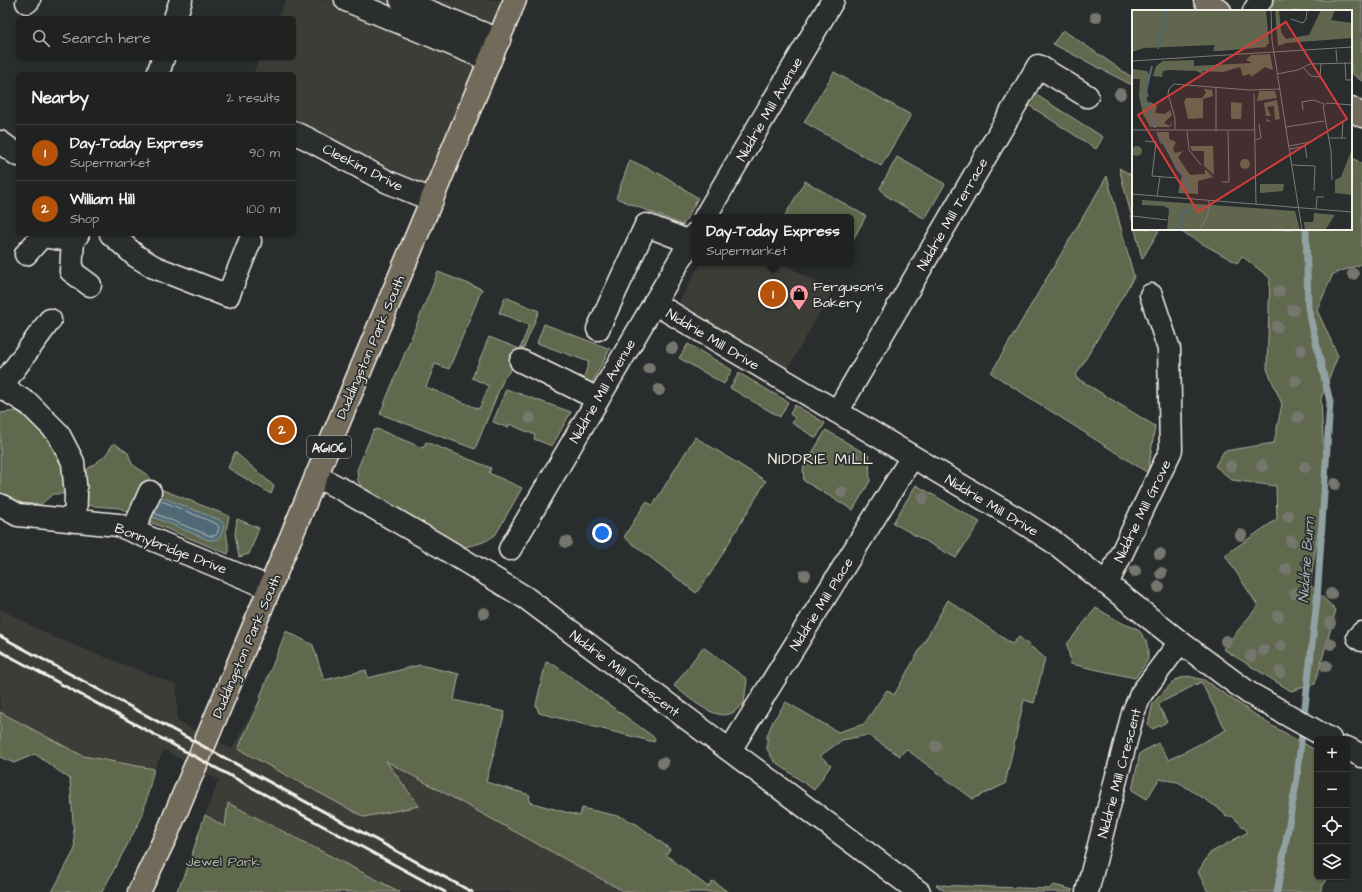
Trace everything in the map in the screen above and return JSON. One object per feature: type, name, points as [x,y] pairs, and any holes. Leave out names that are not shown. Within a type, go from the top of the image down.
[{"type":"main road","name":"Duddingston Park South","points":[[139,892],[167,834],[516,0]]},
{"type":"main road","points":[[1205,0],[1219,10]]},
{"type":"main road","points":[[1352,109],[1362,116]]},
{"type":"street","points":[[176,16],[181,0]]},
{"type":"street","points":[[346,0],[490,60]]},
{"type":"street","points":[[401,0],[499,40]]},
{"type":"street","name":"Niddrie Mill Avenue","points":[[707,214],[833,0]]},
{"type":"street","points":[[1255,10],[1261,0]]},
{"type":"street","points":[[159,72],[162,60]]},
{"type":"street","name":"Niddrie Mill Terrace","points":[[837,412],[1038,66],[1087,96]]},
{"type":"street","name":"Cleekim Drive","points":[[296,134],[388,182],[432,200]]},
{"type":"street","points":[[0,142],[16,154]]},
{"type":"street","points":[[598,329],[646,225],[692,238]]},
{"type":"street","points":[[26,254],[42,236],[76,237],[71,271],[90,285]]},
{"type":"street","points":[[113,236],[136,256],[154,267],[228,296],[250,242]]},
{"type":"street","name":"Niddrie Mill Avenue","points":[[510,549],[692,240]]},
{"type":"street","name":"Niddrie Mill Grove","points":[[1107,584],[1171,450],[1169,349],[1151,295]]},
{"type":"street","name":"Niddrie Mill Drive","points":[[654,303],[1055,543],[1180,642],[1249,693],[1321,735]]},
{"type":"street","points":[[50,320],[1,387],[29,404],[58,432],[73,462],[76,495],[75,521]]},
{"type":"street","points":[[521,361],[598,399]]},
{"type":"street","name":"Niddrie Mill Place","points":[[730,750],[912,457]]},
{"type":"street","name":"Niddrie Mill Crescent","points":[[316,476],[440,546],[526,598],[919,892]]},
{"type":"street","points":[[133,531],[150,492]]},
{"type":"street","name":"Bonnybridge Drive","points":[[0,505],[18,516],[118,525],[270,588]]},
{"type":"street","points":[[1362,633],[1358,638],[1362,640]]},
{"type":"street","name":"Niddrie Mill Crescent","points":[[1087,892],[1133,713],[1142,694],[1180,642]]},
{"type":"street","points":[[1350,750],[1362,756]]},
{"type":"shaded area","points":[[286,0],[502,0],[426,184],[296,127],[296,72],[254,72],[259,60],[296,60],[296,16],[279,16]]},
{"type":"shaded area","points":[[699,266],[787,266],[832,291],[785,374],[674,311]]},
{"type":"shaded area","points":[[0,609],[53,637],[177,685],[177,721],[232,749],[260,697],[329,730],[625,892],[318,892],[247,839],[205,815],[219,780],[164,750],[154,769],[83,756],[0,712]]},
{"type":"green space","points":[[1248,0],[1362,0],[1362,81],[1352,74],[1352,10],[1263,10]]},
{"type":"green space","points":[[1063,30],[1132,77],[1132,83],[1130,84],[1053,44]]},
{"type":"green space","points":[[834,72],[911,115],[881,166],[804,122]]},
{"type":"green space","points":[[1033,93],[1103,137],[1096,149],[1027,104]]},
{"type":"green space","points":[[897,157],[945,184],[925,219],[885,195],[880,188]]},
{"type":"green space","points":[[1352,158],[1362,164],[1362,264],[1333,274],[1317,310],[1338,356],[1321,398],[1325,487],[1310,585],[1336,610],[1315,684],[1291,691],[1223,649],[1258,606],[1225,555],[1277,519],[1276,486],[1232,480],[1215,466],[1224,451],[1274,443],[1282,404],[1267,369],[1270,278],[1242,256],[1237,263],[1178,230],[1352,230]]},
{"type":"green space","points":[[630,160],[666,177],[698,198],[683,225],[616,198]]},
{"type":"green space","points":[[1119,168],[1132,175],[1132,218]]},
{"type":"green space","points":[[1107,176],[1134,277],[1075,377],[1155,426],[1148,473],[991,373]]},
{"type":"green space","points":[[805,181],[866,216],[854,238],[854,214],[786,214]]},
{"type":"green space","points":[[1135,230],[1159,230],[1142,259]]},
{"type":"green space","points":[[438,272],[482,289],[449,369],[435,364],[426,387],[479,409],[489,386],[472,378],[489,337],[520,349],[529,325],[499,313],[505,297],[539,311],[519,360],[504,378],[475,449],[380,414]]},
{"type":"green space","points":[[544,324],[610,349],[591,384],[583,380],[589,362],[537,343]]},
{"type":"green space","points":[[688,344],[732,370],[724,384],[679,358]]},
{"type":"green space","points":[[739,373],[788,402],[780,417],[730,388]]},
{"type":"green space","points":[[506,389],[571,412],[552,446],[534,439],[535,435],[509,424],[508,428],[493,422]]},
{"type":"green space","points":[[795,405],[825,423],[816,438],[792,423],[795,418],[790,414]]},
{"type":"green space","points":[[17,411],[49,436],[59,453],[66,473],[64,494],[53,494],[34,510],[21,506],[0,495],[0,413]]},
{"type":"green space","points":[[377,429],[423,448],[426,442],[491,468],[489,473],[522,488],[496,534],[484,542],[462,547],[363,489],[358,481],[357,470],[373,431]]},
{"type":"green space","points":[[826,430],[869,456],[870,481],[853,510],[804,481],[803,468]]},
{"type":"green space","points":[[695,437],[766,481],[709,576],[696,593],[624,537],[646,502],[653,505]]},
{"type":"green space","points":[[114,443],[128,453],[132,464],[150,477],[131,513],[120,508],[82,505],[82,473],[104,457]]},
{"type":"green space","points":[[235,452],[274,486],[271,494],[228,468]]},
{"type":"green space","points":[[916,485],[980,522],[956,558],[893,523]]},
{"type":"green space","points":[[158,488],[229,516],[226,531],[229,551],[228,554],[145,520]]},
{"type":"green space","points":[[237,519],[259,528],[249,554],[239,557],[235,534]]},
{"type":"green space","points":[[948,600],[1012,644],[1019,637],[1045,658],[1034,703],[1024,700],[1005,784],[973,799],[906,749],[900,756],[868,735],[842,740],[820,756],[831,765],[814,790],[774,761],[767,749],[767,736],[773,721],[786,702],[838,732],[864,724],[887,690],[894,695]]},
{"type":"green space","points":[[1096,608],[1124,624],[1138,629],[1146,640],[1148,659],[1135,678],[1071,664],[1067,644]]},
{"type":"green space","points":[[286,631],[313,645],[325,680],[366,670],[368,678],[420,665],[459,674],[454,700],[505,712],[486,782],[530,795],[529,802],[580,816],[582,808],[622,817],[638,825],[670,849],[666,855],[708,887],[713,881],[728,892],[625,892],[386,761],[419,806],[364,817],[238,749],[261,698],[260,697]]},
{"type":"green space","points":[[703,647],[747,679],[744,703],[732,713],[725,715],[710,711],[702,707],[674,686]]},
{"type":"green space","points":[[546,662],[553,664],[655,738],[654,742],[539,713],[536,705]]},
{"type":"green space","points":[[1188,676],[1204,680],[1269,724],[1314,749],[1314,880],[1326,880],[1320,892],[1208,892],[1198,872],[1210,853],[1248,832],[1232,816],[1226,817],[1223,811],[1178,782],[1159,779],[1147,799],[1132,790],[1140,753],[1158,743],[1169,760],[1226,730],[1201,682],[1158,704],[1167,722],[1153,729],[1148,725],[1153,703],[1175,680]]},
{"type":"green space","points":[[0,712],[83,756],[154,769],[142,817],[102,892],[52,892],[75,849],[70,779],[35,754],[14,763],[0,757]]},
{"type":"green space","name":"Jewel Park","points":[[228,803],[400,892],[176,892],[185,875],[205,815],[225,827]]},
{"type":"green space","points":[[936,885],[1049,889],[1054,885],[1073,890],[1071,892],[946,892]]},
{"type":"water","points":[[161,497],[220,520],[224,525],[220,537],[209,540],[151,516],[156,498]]},
{"type":"waterway","name":"Niddrie Burn","points":[[1277,892],[1297,778],[1317,600],[1330,402],[1308,308],[1306,230]]},
{"type":"railway","points":[[0,636],[472,892]]},
{"type":"railway","points":[[0,651],[445,892]]},
{"type":"place","name":"Day-Today Express","points":[[773,294]]},
{"type":"place","name":"Ferguson's Bakery","points":[[799,311]]},
{"type":"place","name":"William Hill","points":[[282,430]]},
{"type":"district","name":"NIDDRIE MILL","points":[[821,459]]}]
